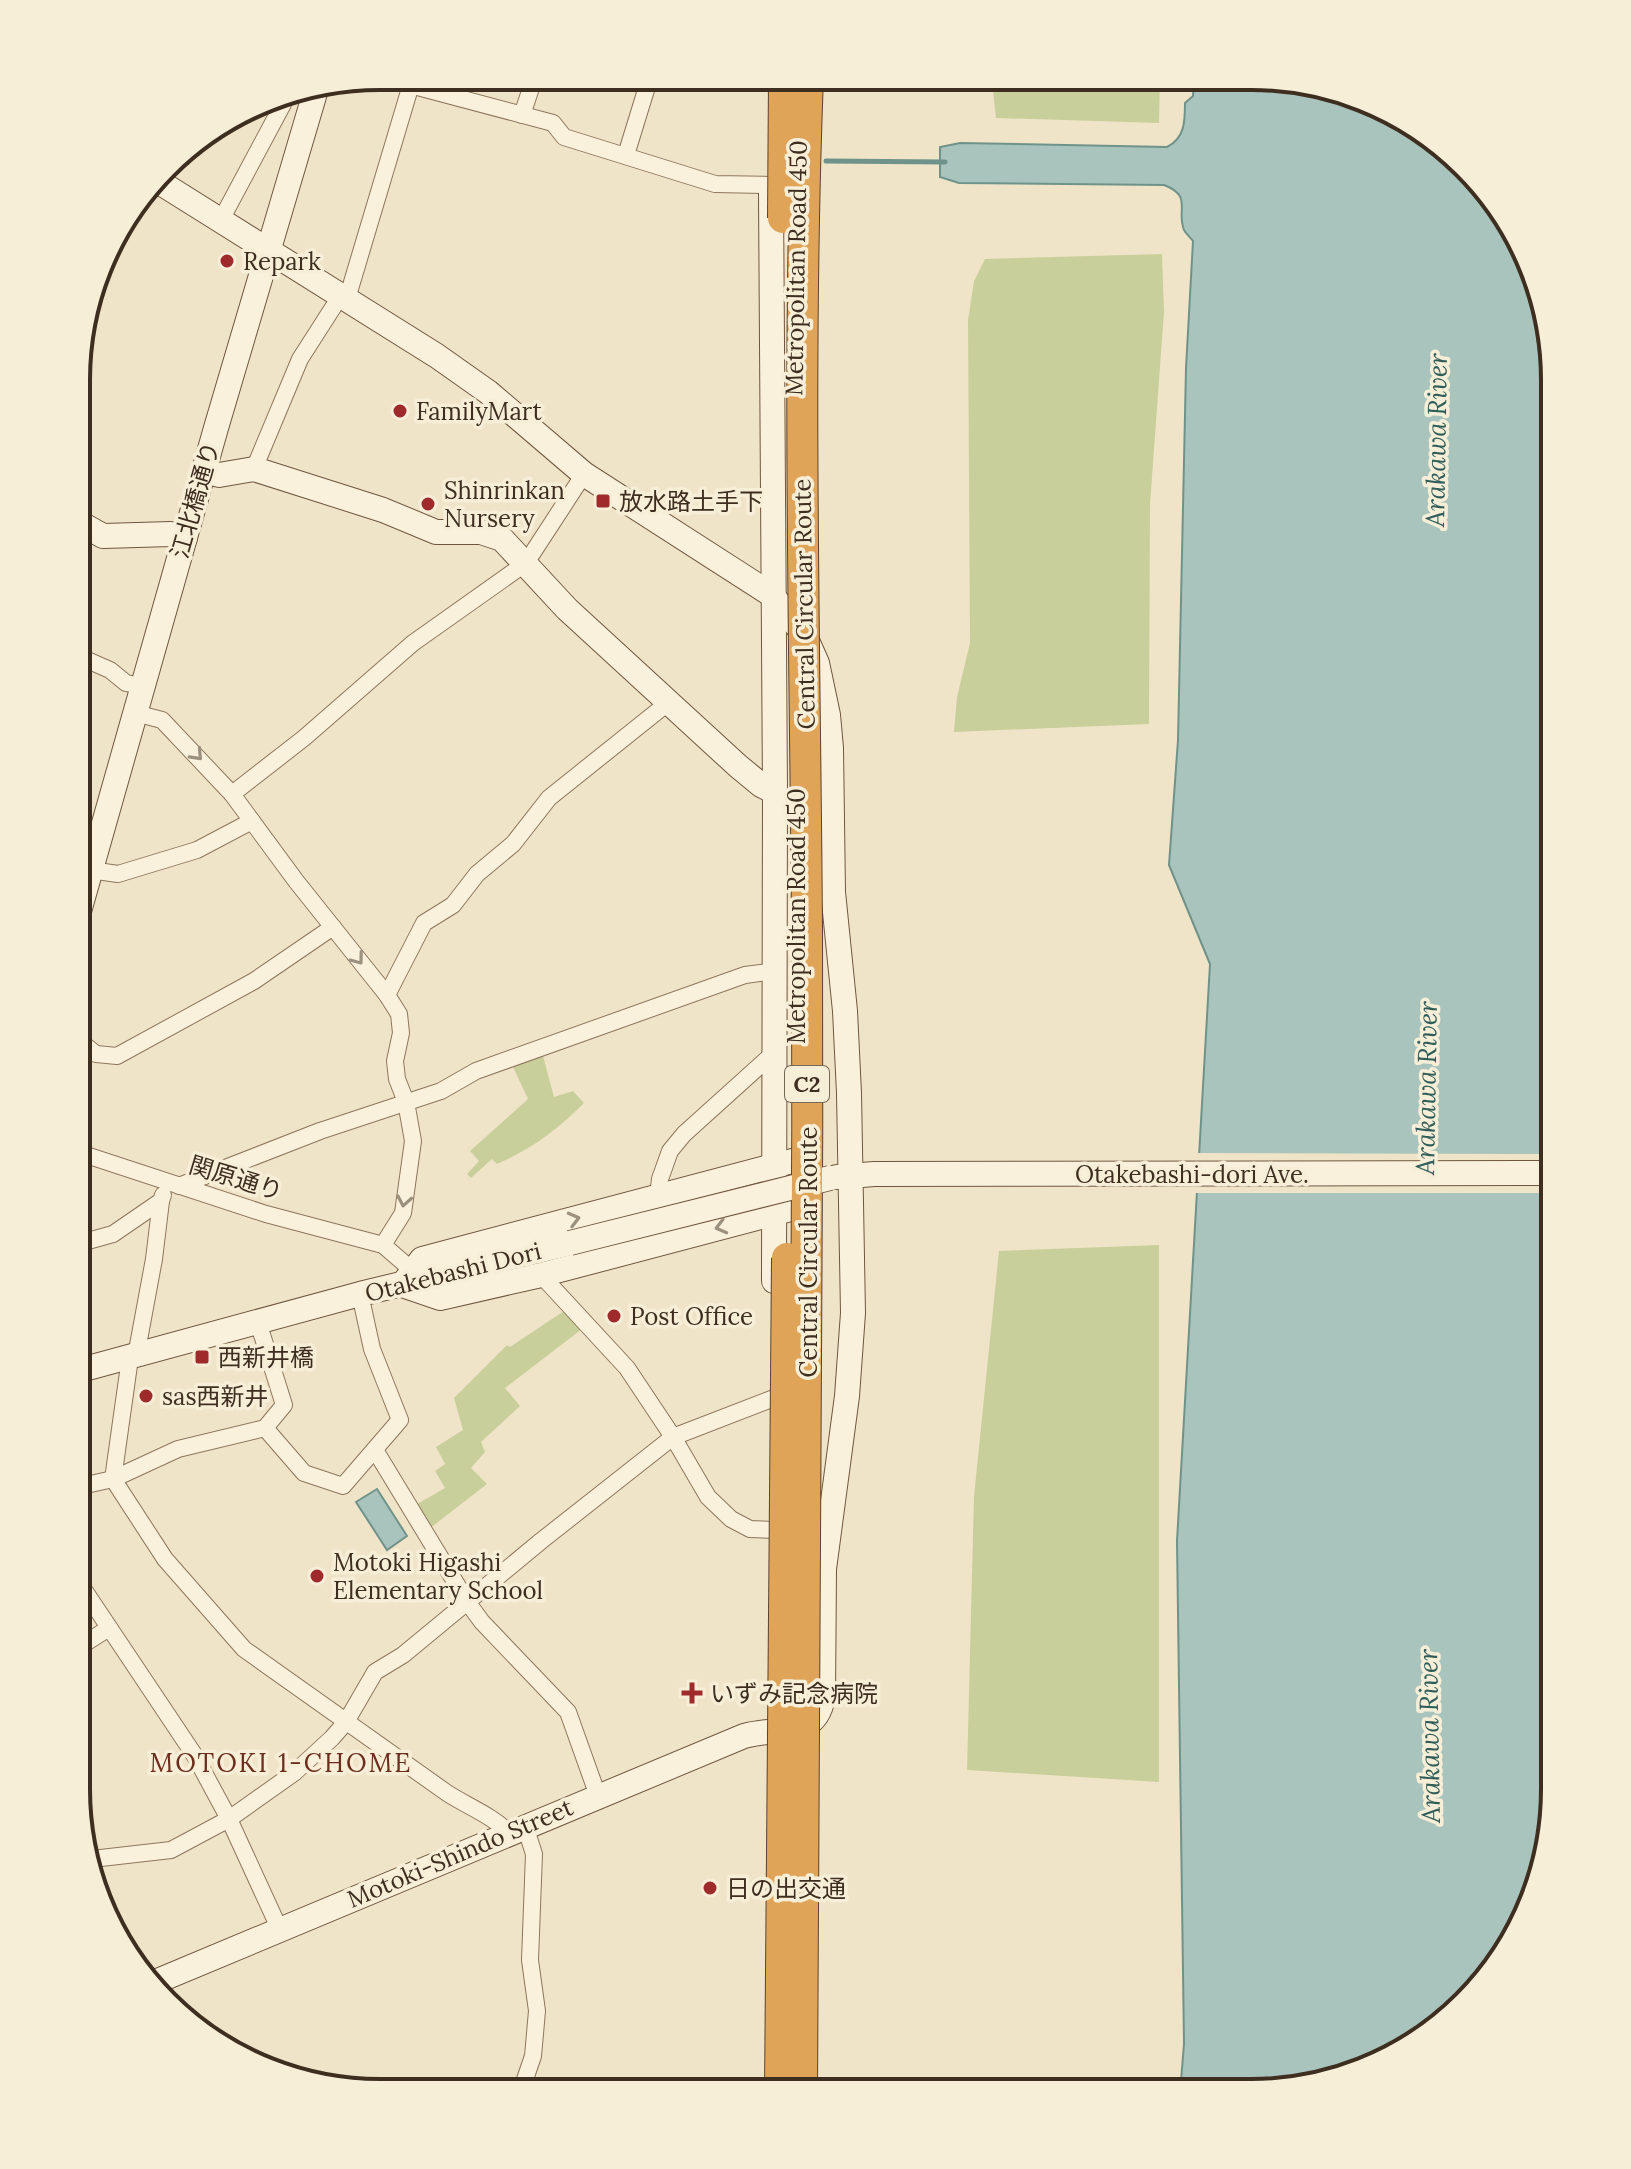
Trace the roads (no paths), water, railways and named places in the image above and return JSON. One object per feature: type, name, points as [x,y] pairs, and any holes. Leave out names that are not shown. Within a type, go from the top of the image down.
[{"type":"highway","name":"Central Circular Route","points":[[780,2079],[787,1292],[782,528],[784,90]]},
{"type":"highway","name":"Central Circular Route","points":[[802,2079],[808,1244],[802,513],[808,90]]},
{"type":"main road","name":"Metropolitan Road 450","points":[[772,90],[776,1051],[786,1162]]},
{"type":"main road","name":"Metropolitan Road 450","points":[[792,2079],[785,1728],[786,1162],[795,185],[799,90]]},
{"type":"main road","name":"江北橋通り","points":[[90,870],[314,98]]},
{"type":"main road","points":[[165,186],[344,297],[488,392],[584,474],[772,595],[793,618],[817,663],[828,715],[833,892],[845,1011],[841,1177],[853,1313],[847,1396],[824,1569],[823,1697],[813,1722],[785,1728]]},
{"type":"main road","points":[[204,471],[219,475],[254,469],[383,510],[436,532],[481,532],[502,539],[567,609],[749,776],[775,792]]},
{"type":"main road","points":[[90,529],[103,536],[171,534],[185,538]]},
{"type":"main road","points":[[786,1162],[422,1259],[413,1279],[440,1298],[541,1275],[786,1210]]},
{"type":"main road","name":"Otakebashi-dori Ave.","points":[[841,1177],[896,1174],[1541,1173]]},
{"type":"main road","name":"Otakebashi Dori","points":[[90,1368],[413,1279],[841,1177]]},
{"type":"main road","name":"Metropolitan Road 450","points":[[769,2079],[785,1728],[774,1530],[774,1398],[786,1210]]},
{"type":"main road","name":"Motoki-Shindo Street","points":[[161,1979],[744,1736],[785,1728]]},
{"type":"street","points":[[254,469],[300,359],[344,297],[409,90]]},
{"type":"street","points":[[443,90],[553,123],[564,137],[715,184],[771,185]]},
{"type":"street","points":[[522,115],[530,90]]},
{"type":"street","points":[[626,155],[646,90]]},
{"type":"street","points":[[221,220],[281,107]]},
{"type":"street","points":[[232,794],[304,738],[413,643],[526,563],[584,474]]},
{"type":"street","points":[[90,661],[110,670],[126,683],[142,686]]},
{"type":"street","points":[[387,995],[424,923],[453,905],[477,874],[513,844],[549,798],[669,702]]},
{"type":"street","points":[[135,713],[162,720],[232,794],[399,1014],[401,1033],[395,1061],[413,1141],[403,1213],[383,1245],[413,1279]]},
{"type":"street","points":[[90,870],[118,874],[197,850],[252,821]]},
{"type":"street","points":[[90,1049],[96,1054],[117,1056],[254,981],[333,927]]},
{"type":"street","points":[[90,1240],[113,1234],[161,1201],[172,1184],[441,1091],[476,1071],[745,975],[775,971]]},
{"type":"street","points":[[658,1196],[660,1179],[670,1151],[684,1134],[776,1051]]},
{"type":"street","name":"関原通り","points":[[90,1156],[266,1214],[383,1245]]},
{"type":"street","points":[[161,1201],[154,1259],[133,1357],[113,1479],[165,1559],[244,1649],[447,1793],[482,1815],[517,1830],[534,1854],[530,1960],[537,2011],[533,2056],[525,2079]]},
{"type":"street","points":[[541,1275],[627,1368],[708,1497],[731,1519],[750,1529],[774,1530]]},
{"type":"street","points":[[265,1428],[304,1473],[343,1486],[400,1420],[372,1349],[360,1294]]},
{"type":"street","points":[[90,1484],[113,1479],[178,1449],[265,1428],[284,1405],[258,1322]]},
{"type":"street","points":[[99,1858],[171,1850],[229,1819],[312,1758],[346,1722],[375,1672],[403,1655],[673,1437],[774,1398]]},
{"type":"street","points":[[375,1450],[468,1603],[482,1622],[568,1712],[598,1796]]},
{"type":"street","points":[[90,1599],[195,1756],[229,1819],[279,1928]]},
{"type":"street","points":[[90,1640],[109,1628]]},
{"type":"water","name":"Arakawa River","points":[[1193,90],[1251,90],[1289,92],[1326,100],[1362,112],[1396,129],[1442,162],[1469,189],[1492,219],[1519,269],[1539,342],[1541,380],[1539,1827],[1526,1882],[1502,1934],[1469,1980],[1442,2007],[1396,2040],[1344,2064],[1289,2077],[1251,2079],[1181,2079],[1184,2044],[1177,1541],[1210,964],[1169,865],[1178,740],[1186,368],[1193,241],[1182,223],[1181,199],[1173,189],[1164,185],[959,183],[940,177],[940,147],[960,143],[1167,147],[1181,134],[1185,103],[1193,96]]},
{"type":"water","points":[[377,1489],[407,1536],[387,1550],[356,1502]]},
{"type":"waterway","points":[[826,161],[945,162]]},
{"type":"place","name":"Repark","points":[[227,261]]},
{"type":"place","name":"FamilyMart","points":[[400,411]]},
{"type":"place","name":"放水路土手下","points":[[603,501]]},
{"type":"place","name":"Shinrinkan Nursery","points":[[428,504]]},
{"type":"place","name":"Post Office","points":[[614,1316]]},
{"type":"place","name":"西新井橋","points":[[202,1357]]},
{"type":"place","name":"sas西新井","points":[[146,1396]]},
{"type":"place","name":"Motoki Higashi Elementary School","points":[[317,1576]]},
{"type":"place","name":"いずみ記念病院","points":[[692,1693]]},
{"type":"place","name":"日の出交通","points":[[710,1888]]},
{"type":"district","name":"MOTOKI 1-CHOME","points":[[281,1762]]}]
